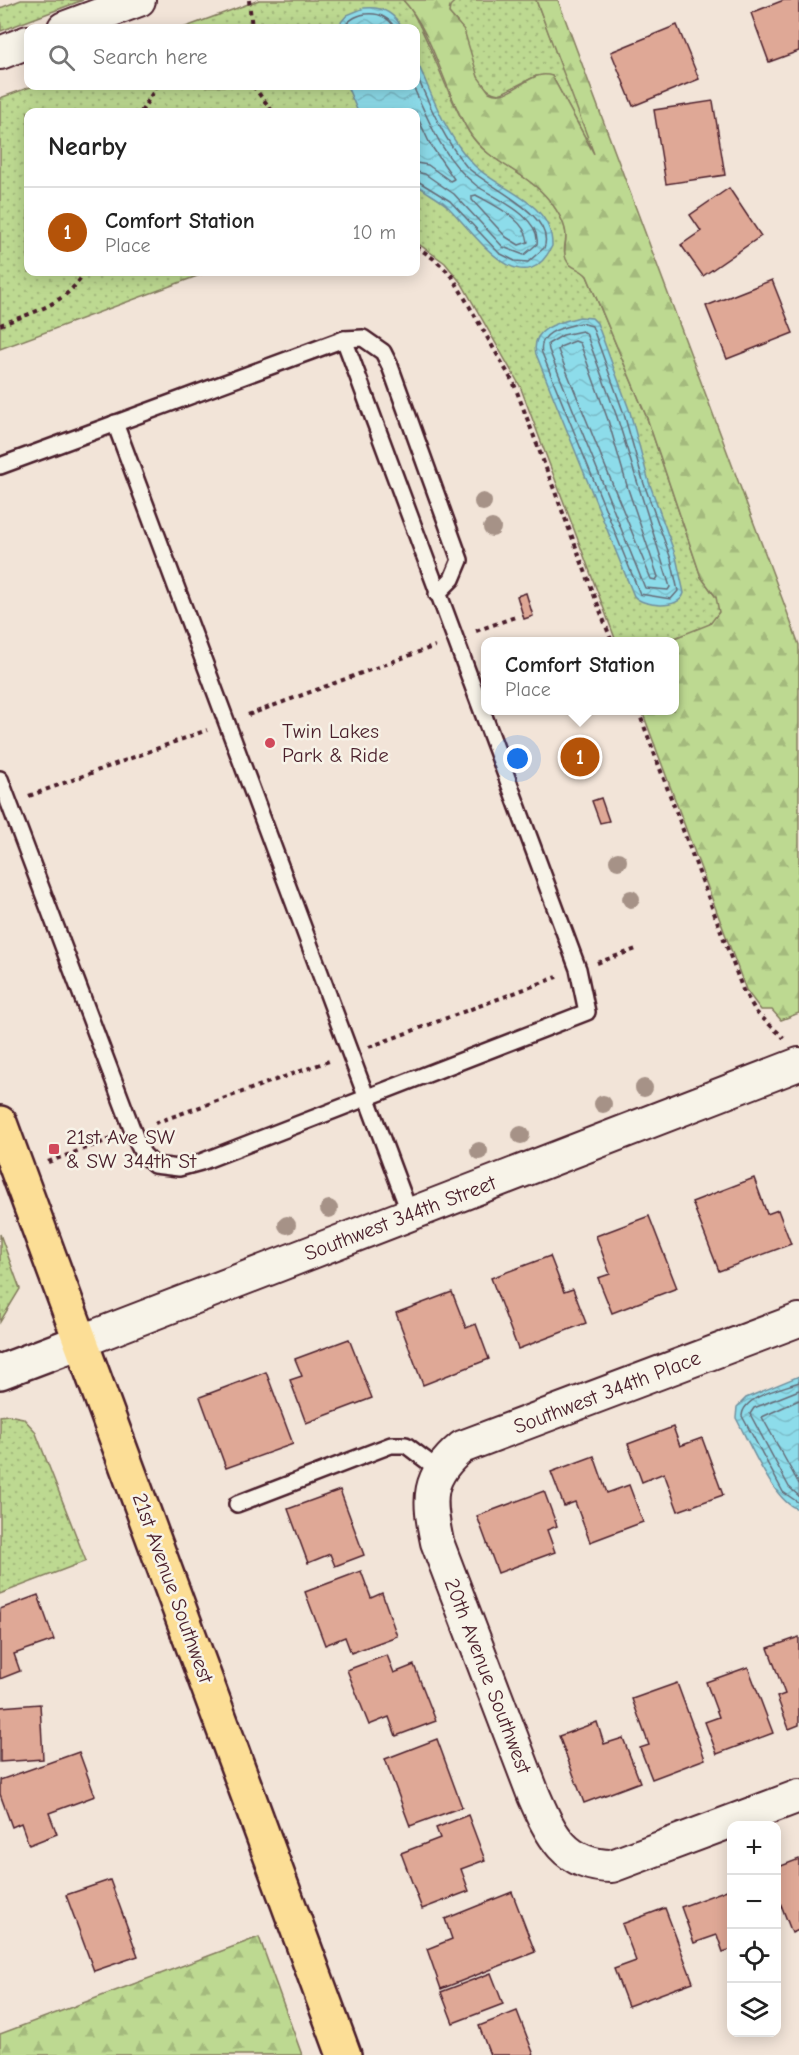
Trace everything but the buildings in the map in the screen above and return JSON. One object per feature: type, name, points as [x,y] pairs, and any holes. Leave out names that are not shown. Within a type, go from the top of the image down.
[{"type":"main road","name":"21st Avenue Southwest","points":[[0,1123],[344,2055]]},
{"type":"street","points":[[75,24],[139,0]]},
{"type":"street","points":[[0,53],[24,44]]},
{"type":"street","name":"Southwest 344th Street","points":[[0,1372],[410,1214],[795,1054]]},
{"type":"street","name":"Southwest 344th Place","points":[[435,1478],[462,1447],[799,1320]]},
{"type":"street","name":"20th Avenue Southwest","points":[[435,1478],[430,1509],[437,1542],[539,1807],[552,1832],[571,1856],[586,1864],[612,1866],[799,1797]]},
{"type":"lane","points":[[0,466],[344,339],[363,338],[383,352],[406,408],[460,560],[452,579],[438,594]]},
{"type":"lane","points":[[344,339],[481,711]]},
{"type":"lane","points":[[115,423],[352,1053],[410,1214]]},
{"type":"lane","points":[[0,779],[140,1148],[151,1163],[179,1168],[587,1012],[578,969],[483,715]]},
{"type":"lane","points":[[237,1504],[391,1445],[406,1445],[435,1478]]},
{"type":"path","points":[[249,0],[252,24]]},
{"type":"path","points":[[143,108],[155,90]]},
{"type":"path","points":[[256,90],[270,108]]},
{"type":"path","points":[[420,249],[452,276],[514,384],[610,637]]},
{"type":"path","points":[[0,325],[60,301],[75,288],[82,276]]},
{"type":"path","points":[[454,639],[515,616]]},
{"type":"path","points":[[640,715],[745,995],[757,1013],[795,1054]]},
{"type":"path","points":[[19,1173],[639,948]]},
{"type":"green space","points":[[21,0],[83,0],[1,31],[0,8]]},
{"type":"green space","points":[[259,0],[403,0],[419,24],[194,24]]},
{"type":"green space","points":[[403,0],[456,0],[450,6],[449,13],[464,30],[478,77],[489,92],[505,93],[535,77],[552,76],[594,154],[536,0],[558,0],[786,609],[799,645],[799,1013],[781,1020],[772,1010],[761,1010],[746,990],[643,715],[679,715],[679,637],[677,637],[710,624],[719,612],[716,597],[701,577],[647,418],[587,276],[570,265],[566,259],[566,232],[560,217],[540,190],[487,152],[469,132],[423,29]]},
{"type":"green space","points":[[456,0],[536,0],[598,161],[552,76],[536,76],[500,94],[491,92],[484,86],[474,68],[461,28],[449,13],[450,5]]},
{"type":"green space","points":[[420,27],[453,102],[477,143],[497,160],[540,189],[560,216],[566,236],[565,254],[570,262],[587,276],[647,418],[701,577],[718,600],[719,612],[701,630],[687,635],[614,637],[520,386],[462,284],[445,263],[420,245],[420,108],[24,108],[24,276],[197,276],[0,349],[0,98],[24,89],[420,90]]},
{"type":"green space","points":[[0,1234],[20,1289],[0,1322]]},
{"type":"green space","points":[[0,1416],[23,1418],[35,1431],[86,1561],[0,1594]]},
{"type":"green space","points":[[259,1937],[302,2055],[0,2055],[0,2034]]},
{"type":"water","points":[[364,8],[376,8],[391,14],[399,24],[339,24],[347,15]]},
{"type":"water","points":[[420,68],[440,114],[462,152],[482,172],[521,197],[543,217],[550,230],[552,246],[540,263],[526,269],[512,267],[482,244],[446,205],[420,187],[420,108],[356,108],[349,90],[420,90]]},
{"type":"water","points":[[580,317],[592,318],[597,323],[630,412],[649,482],[676,557],[684,593],[676,602],[661,605],[645,603],[634,596],[536,354],[535,345],[542,332],[556,324]]},
{"type":"water","points":[[799,1376],[799,1509],[790,1505],[772,1484],[736,1418],[737,1407],[746,1398]]},
{"type":"place","name":"Twin Lakes Park & Ride","points":[[270,743]]},
{"type":"place","name":"Comfort Station","points":[[580,757]]},
{"type":"place","name":"21st Ave SW & SW 344th St","points":[[54,1149]]}]
